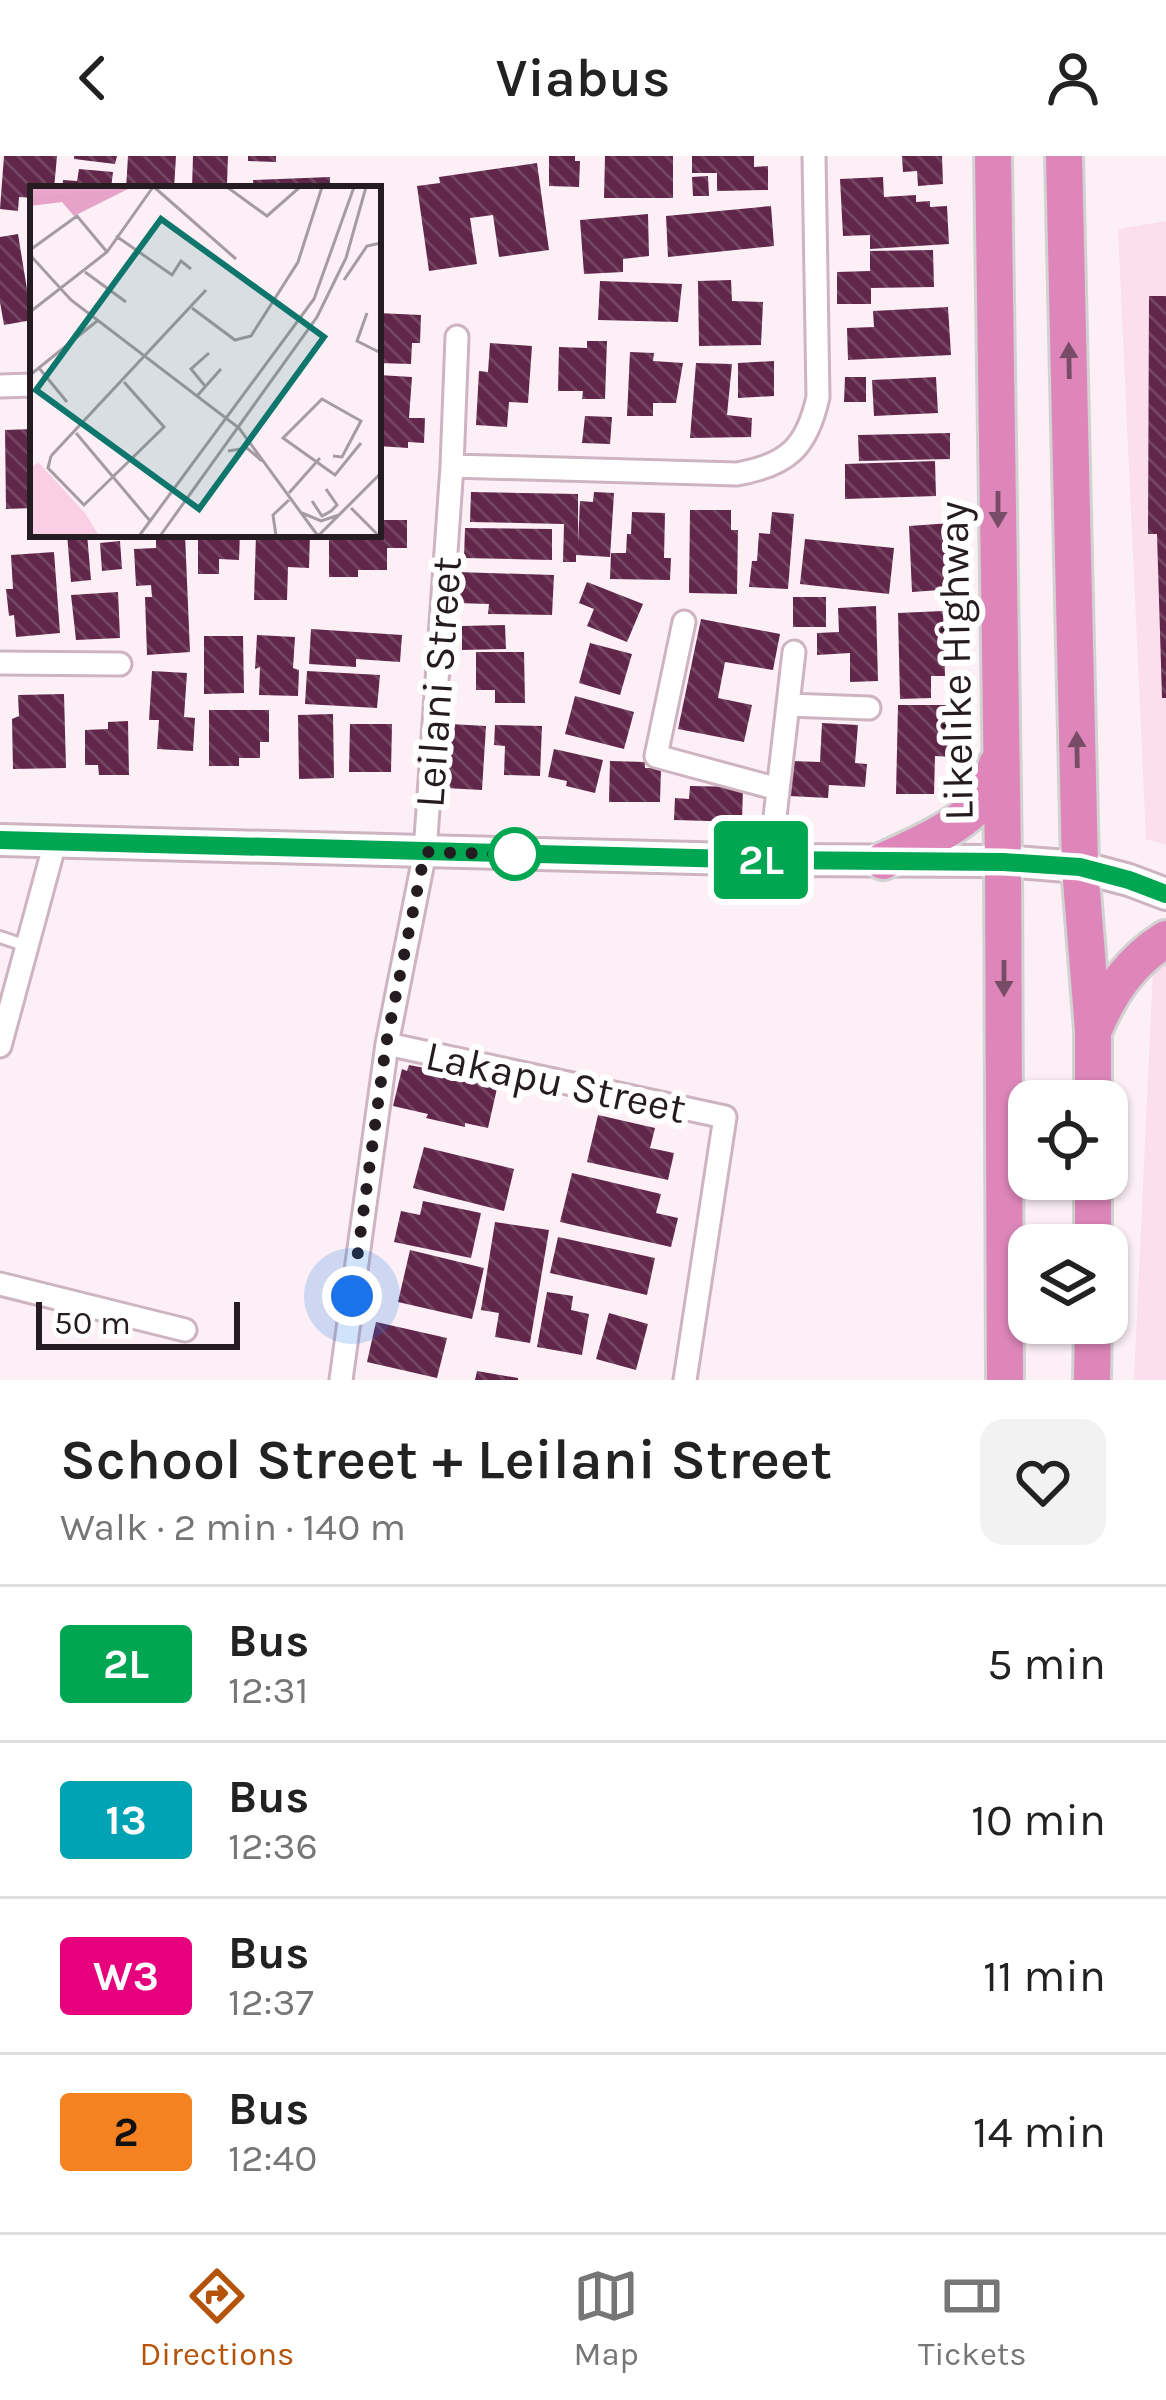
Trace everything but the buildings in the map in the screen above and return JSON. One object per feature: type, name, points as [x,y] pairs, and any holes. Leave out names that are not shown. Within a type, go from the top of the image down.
[{"type":"highway","name":"Likelike Highway","points":[[993,156],[1005,1380]]},
{"type":"highway","points":[[1064,156],[1080,867],[1094,1080]]},
{"type":"highway","points":[[883,861],[931,839],[964,816],[986,795],[1000,755]]},
{"type":"highway","points":[[1094,1030],[1128,970],[1166,939]]},
{"type":"highway","points":[[1092,1380],[1093,1344]]},
{"type":"main road","points":[[0,840],[1003,862],[1080,867],[1166,893]]},
{"type":"street","points":[[452,466],[737,474],[777,464],[800,446],[818,398],[814,156]]},
{"type":"street","name":"Leilani Street","points":[[341,1380],[386,1044],[425,852],[457,337]]},
{"type":"street","points":[[0,386],[30,385]]},
{"type":"street","points":[[684,622],[656,756],[778,789]]},
{"type":"street","points":[[770,860],[794,652]]},
{"type":"street","points":[[0,663],[120,664]]},
{"type":"street","points":[[788,705],[869,708]]},
{"type":"street","points":[[0,1046],[56,839]]},
{"type":"street","name":"Lakapu Street","points":[[386,1044],[725,1118],[685,1380]]},
{"type":"street","points":[[0,1284],[185,1330]]},
{"type":"lane","points":[[0,937],[27,946]]},
{"type":"shaded area","points":[[1166,221],[1166,845],[1146,839],[1118,229]]},
{"type":"shaded area","points":[[1154,948],[1166,952],[1166,1380],[1134,1380]]},
{"type":"bus line","name":"2L","points":[[0,840],[1003,862],[1080,867],[1166,894]]},
{"type":"route","points":[[352,1296],[386,1044],[425,852],[533,855],[515,854]]}]
